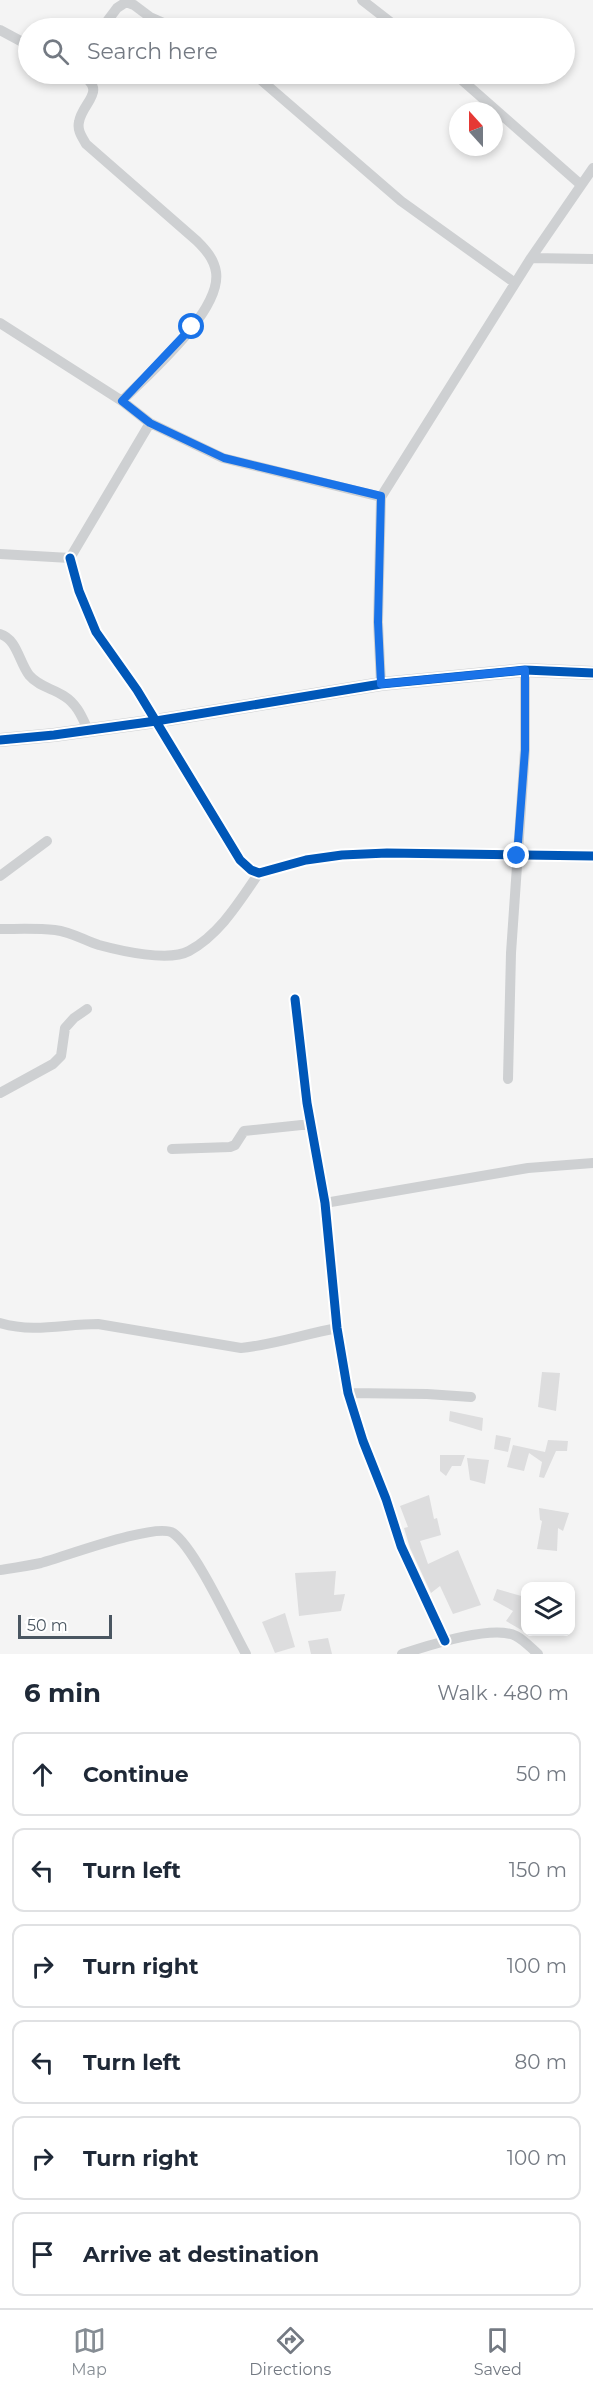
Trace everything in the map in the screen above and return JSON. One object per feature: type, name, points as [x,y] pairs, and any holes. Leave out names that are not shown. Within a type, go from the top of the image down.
[{"type":"street","points":[[362,0],[385,18]]},
{"type":"street","points":[[110,18],[117,8],[126,2],[152,18]]},
{"type":"street","points":[[0,30],[18,40]]},
{"type":"street","points":[[91,84],[93,89],[91,100],[79,120],[79,132],[86,144],[197,241],[210,255],[216,271],[216,285],[208,306],[179,342],[122,401]]},
{"type":"street","points":[[266,84],[401,201],[515,283]]},
{"type":"street","points":[[465,84],[580,184]]},
{"type":"street","points":[[381,684],[378,622],[381,496],[531,258],[593,168]]},
{"type":"street","points":[[531,258],[593,259]]},
{"type":"street","points":[[0,323],[122,401],[150,423],[224,458],[381,496]]},
{"type":"street","points":[[150,423],[70,558],[96,632],[156,721],[240,860],[251,870],[259,873],[306,860],[342,855],[387,853],[593,855]]},
{"type":"street","points":[[0,554],[70,558]]},
{"type":"street","points":[[0,634],[6,636],[11,642],[29,675],[42,686],[65,697],[77,708],[88,730]]},
{"type":"street","points":[[508,1078],[511,953],[525,750],[525,670]]},
{"type":"street","points":[[0,740],[156,721],[381,684],[525,670],[593,673]]},
{"type":"street","points":[[0,876],[47,841]]},
{"type":"street","points":[[0,929],[55,930],[70,933],[98,945],[134,952],[175,956],[190,950],[224,924],[259,873]]},
{"type":"street","points":[[295,999],[311,1124],[325,1203],[337,1328],[348,1393],[401,1546],[445,1641]]},
{"type":"street","points":[[0,1093],[53,1064],[61,1056],[65,1028],[74,1018],[87,1010]]},
{"type":"street","points":[[172,1149],[230,1147],[235,1145],[244,1131],[311,1124]]},
{"type":"street","points":[[325,1203],[528,1168],[593,1163]]},
{"type":"street","points":[[0,1323],[20,1329],[98,1324],[241,1348],[261,1346],[337,1328]]},
{"type":"street","points":[[348,1393],[471,1397]]},
{"type":"street","points":[[0,1570],[40,1563],[141,1534],[162,1530],[171,1532],[187,1545],[246,1654]]},
{"type":"street","points":[[402,1654],[445,1641],[492,1633],[515,1635],[538,1654]]},
{"type":"building","points":[[542,1372],[560,1373],[556,1411],[538,1407]]},
{"type":"building","points":[[450,1411],[483,1418],[482,1431],[449,1421]]},
{"type":"building","points":[[496,1435],[511,1438],[508,1452],[494,1449]]},
{"type":"building","points":[[548,1440],[568,1441],[567,1451],[556,1451],[544,1478],[539,1477],[542,1462],[529,1453],[524,1471],[507,1467],[513,1445],[545,1452]]},
{"type":"building","points":[[440,1455],[465,1455],[461,1466],[452,1466],[446,1476],[440,1471]]},
{"type":"building","points":[[467,1458],[489,1460],[485,1484],[470,1480]]},
{"type":"building","points":[[429,1495],[434,1519],[437,1518],[441,1535],[420,1541],[428,1564],[458,1550],[481,1605],[453,1614],[440,1586],[431,1593],[410,1548],[404,1528],[408,1527],[400,1506]]},
{"type":"building","points":[[539,1508],[569,1513],[563,1531],[558,1528],[557,1551],[537,1549],[542,1521]]},
{"type":"building","points":[[336,1571],[334,1595],[345,1594],[341,1611],[299,1616],[295,1573]]},
{"type":"building","points":[[497,1589],[521,1596],[521,1630],[506,1621],[513,1611],[493,1600]]},
{"type":"building","points":[[285,1613],[295,1647],[275,1653],[262,1622]]},
{"type":"building","points":[[328,1638],[332,1654],[311,1654],[308,1641]]},
{"type":"cycle path","points":[[70,558],[79,591],[96,632],[137,690],[240,860],[251,870],[259,873],[306,860],[342,855],[387,853],[593,856]]},
{"type":"cycle path","points":[[0,740],[156,721],[381,684],[525,670],[593,673]]},
{"type":"cycle path","points":[[295,999],[307,1103],[325,1203],[337,1328],[348,1393],[401,1546],[445,1641]]},
{"type":"route","points":[[192,327],[122,401],[150,423],[224,458],[381,496],[378,622],[381,684],[525,670],[525,750],[517,856]]}]
